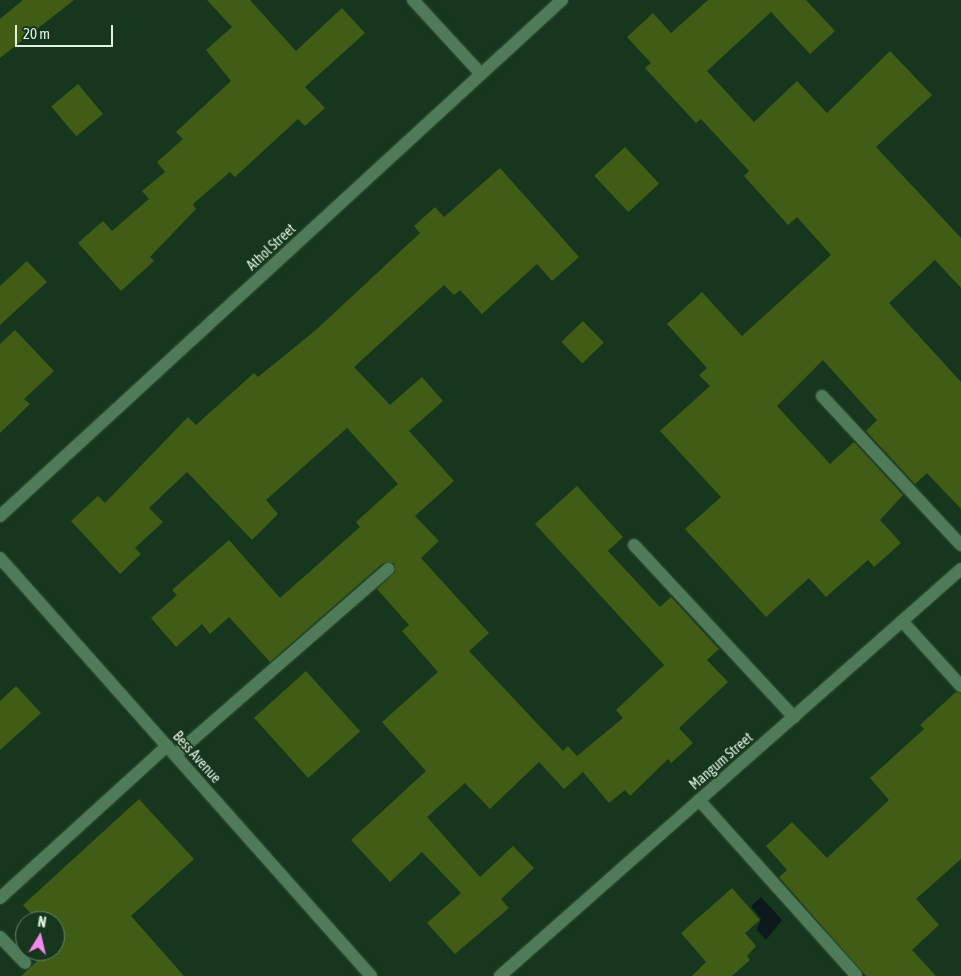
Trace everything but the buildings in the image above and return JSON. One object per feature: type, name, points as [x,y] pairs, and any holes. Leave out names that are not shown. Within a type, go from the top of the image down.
[{"type":"street","points":[[413,0],[481,74]]},
{"type":"street","name":"Athol Street","points":[[0,516],[562,0]]},
{"type":"street","points":[[822,396],[961,545]]},
{"type":"street","points":[[634,546],[794,716]]},
{"type":"street","name":"Bess Avenue","points":[[0,558],[371,976]]},
{"type":"street","points":[[0,898],[171,750],[388,569]]},
{"type":"street","name":"Mangum Street","points":[[500,976],[961,569]]},
{"type":"street","points":[[902,621],[961,686]]},
{"type":"street","points":[[699,800],[856,975]]},
{"type":"street","points":[[0,937],[25,963]]},
{"type":"shaded area","points":[[761,897],[782,920],[766,940],[757,930],[761,919],[751,906]]}]
